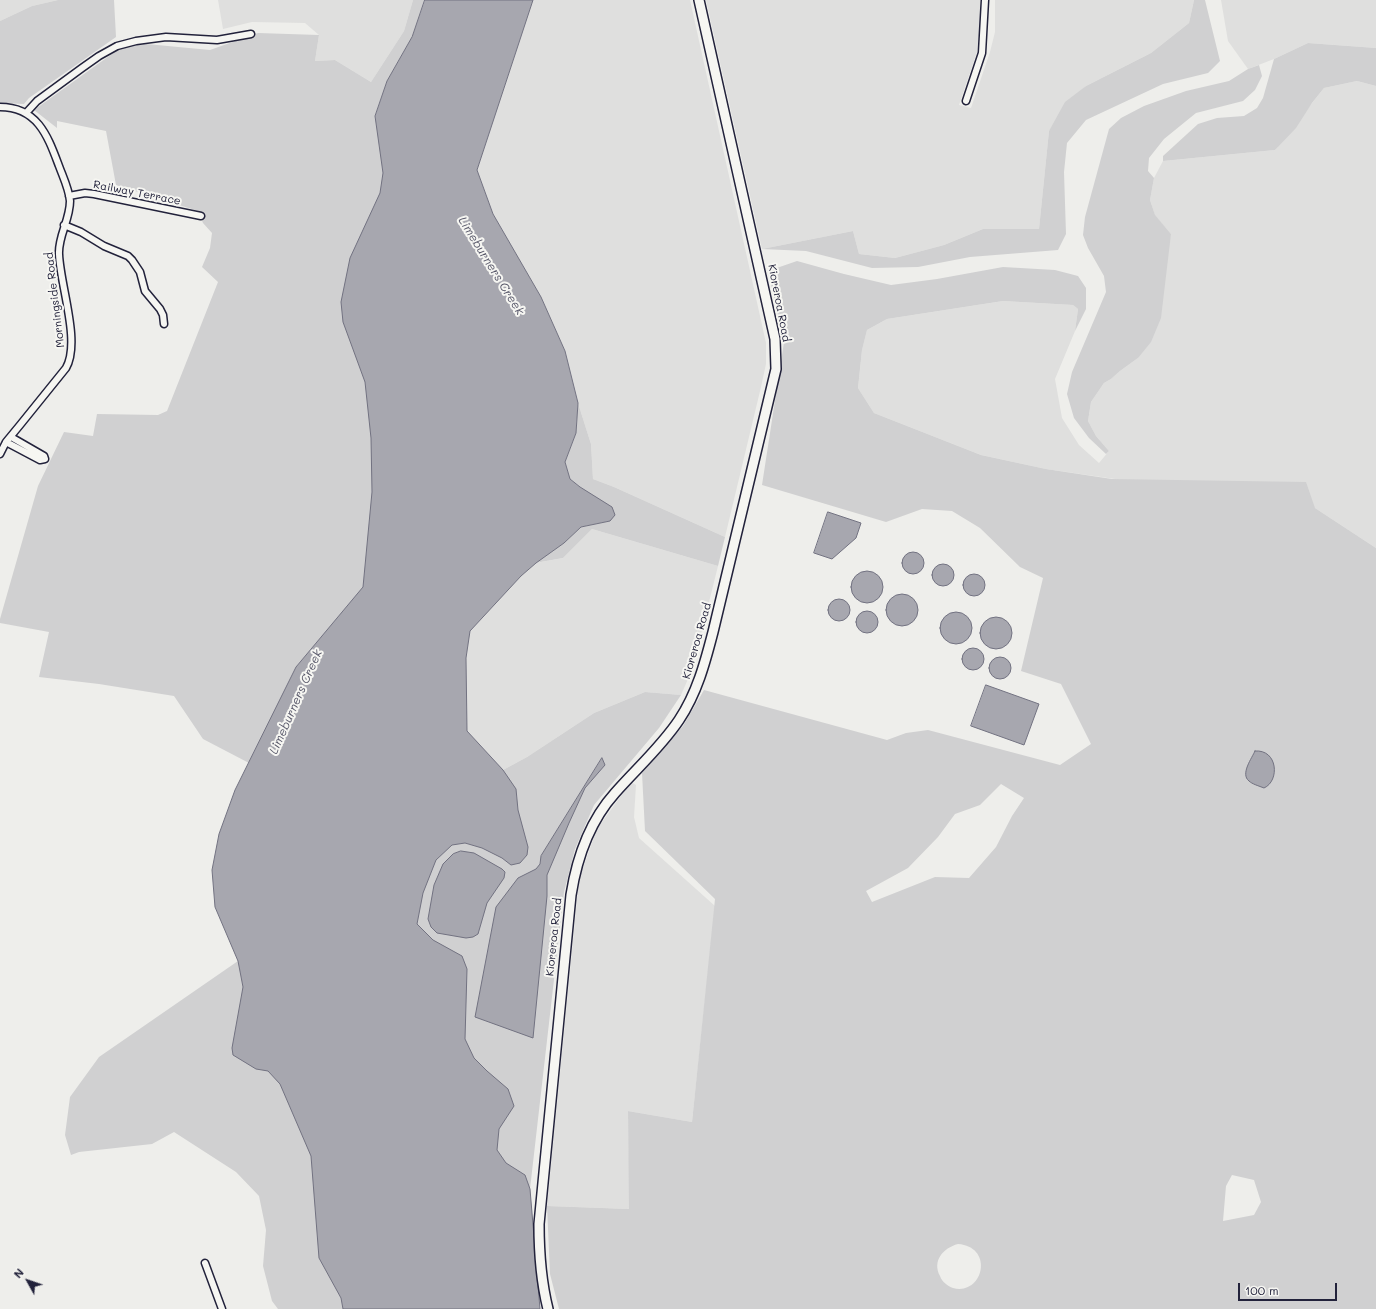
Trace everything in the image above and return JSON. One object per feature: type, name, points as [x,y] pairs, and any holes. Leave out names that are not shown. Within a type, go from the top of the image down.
[{"type":"main road","name":"Kioreroa Road","points":[[548,1309],[540,1267],[539,1224],[571,895],[575,869],[586,838],[602,810],[614,794],[678,722],[691,701],[703,672],[776,369],[776,339],[699,0]]},
{"type":"street","points":[[966,101],[982,53],[985,0]]},
{"type":"street","points":[[26,113],[37,101],[69,77],[99,56],[117,46],[136,41],[166,37],[217,40],[251,34]]},
{"type":"street","name":"Morningside Road","points":[[0,107],[12,108],[26,113],[40,125],[47,135],[66,185],[69,196],[69,208],[61,237],[59,254],[72,348],[70,362],[62,374],[8,440],[0,454]]},
{"type":"street","name":"Railway Terrace","points":[[69,196],[94,194],[201,216]]},
{"type":"street","points":[[64,225],[81,232],[104,246],[128,256],[140,272],[145,291],[160,309],[163,315],[164,324]]},
{"type":"street","points":[[8,440],[44,456],[45,459],[40,460],[8,440]]},
{"type":"street","points":[[205,1263],[222,1309]]},
{"type":"shaded area","points":[[0,0],[58,0],[32,6],[0,21]]},
{"type":"shaded area","points":[[58,0],[114,0],[116,37],[29,98],[24,104],[0,103],[0,21],[32,6]]},
{"type":"shaded area","points":[[218,0],[413,0],[404,31],[371,82],[335,60],[315,61],[319,35],[305,23],[252,22],[223,29]]},
{"type":"shaded area","points":[[413,0],[425,0],[412,37],[387,81],[375,116],[493,436],[296,667],[249,763],[203,739],[174,696],[99,684],[39,677],[49,632],[0,623],[38,486],[64,432],[93,436],[97,414],[158,415],[167,411],[218,282],[202,267],[210,248],[212,233],[203,223],[198,211],[116,185],[106,131],[57,121],[57,128],[34,110],[116,51],[136,43],[210,50],[258,33],[319,35],[315,61],[335,60],[371,82],[404,31]]},
{"type":"shaded area","points":[[533,0],[690,0],[766,343],[766,364],[725,537],[593,479],[591,444],[578,403],[565,351],[541,297],[493,214],[477,170]]},
{"type":"shaded area","points":[[706,0],[980,0],[980,28],[977,52],[959,105],[971,108],[990,52],[995,32],[995,0],[1194,0],[1189,23],[1151,53],[1086,86],[1049,131],[1039,229],[983,229],[944,245],[895,258],[859,254],[853,231],[762,249]]},
{"type":"shaded area","points":[[1194,0],[1205,0],[1220,61],[1208,73],[1163,84],[1086,120],[1067,143],[1064,172],[1066,234],[1058,250],[970,257],[918,267],[872,268],[806,251],[762,249],[853,231],[859,254],[895,258],[944,245],[983,229],[1039,229],[1049,131],[1065,102],[1086,86],[1151,53],[1189,23]]},
{"type":"shaded area","points":[[1221,0],[1376,0],[1376,48],[1308,43],[1248,69],[1228,41]]},
{"type":"shaded area","points":[[1308,43],[1376,48],[1376,86],[1357,81],[1324,88],[1312,103],[1296,128],[1275,150],[1163,161],[1163,156],[1198,124],[1217,118],[1244,116],[1257,108],[1263,98],[1274,59]]},
{"type":"shaded area","points":[[1259,65],[1262,76],[1255,90],[1243,101],[1196,113],[1164,139],[1149,158],[1148,171],[1154,178],[1150,200],[1155,215],[1171,234],[1161,318],[1151,342],[1138,358],[1104,383],[1091,402],[1088,421],[1096,436],[1109,451],[1106,454],[1089,438],[1074,418],[1067,394],[1072,372],[1106,292],[1104,276],[1088,248],[1083,235],[1085,217],[1109,129],[1121,118],[1144,106],[1186,91],[1229,81],[1248,69]]},
{"type":"shaded area","points":[[1357,81],[1376,86],[1376,548],[1315,508],[1046,469],[981,455],[874,413],[858,388],[862,350],[867,330],[887,319],[1003,301],[1073,305],[1078,309],[1075,331],[1055,379],[1062,418],[1079,445],[1099,463],[1109,451],[1096,436],[1088,421],[1091,402],[1104,383],[1138,358],[1171,234],[1155,216],[1150,200],[1154,178],[1163,161],[1275,150],[1324,88]]},
{"type":"shaded area","points":[[797,261],[891,285],[937,279],[1003,267],[1055,270],[1078,276],[1086,288],[1086,309],[1075,331],[1078,309],[1073,305],[1003,301],[887,319],[867,330],[862,350],[858,388],[874,413],[981,455],[1046,469],[1112,479],[1306,482],[1315,508],[1376,548],[1376,1309],[559,1309],[550,1274],[547,1206],[629,1209],[628,1111],[692,1122],[715,899],[645,831],[642,773],[683,726],[704,690],[887,740],[906,733],[928,730],[1060,765],[1091,744],[1061,684],[1021,671],[1043,578],[1020,567],[980,528],[952,511],[922,509],[886,522],[762,485],[784,342],[768,271]],"holes":[[[1001,784],[1024,798],[1012,816],[996,847],[969,878],[935,877],[872,902],[866,891],[908,868],[938,837],[955,814],[980,805]],[[1232,1175],[1254,1180],[1261,1202],[1254,1215],[1223,1221],[1226,1186]],[[958,1244],[970,1247],[977,1253],[981,1261],[981,1270],[978,1278],[972,1285],[963,1289],[953,1288],[947,1285],[942,1280],[938,1270],[937,1265],[940,1256]]]},
{"type":"shaded area","points":[[578,403],[591,444],[593,479],[725,537],[718,566],[592,529],[563,558],[535,563],[470,631],[466,658],[467,731],[503,770],[527,757],[594,713],[645,692],[681,695],[659,728],[594,805],[575,849],[564,892],[530,1189],[540,1309],[330,695],[564,543],[581,527],[610,521],[580,487],[570,479],[565,462],[576,433]]},
{"type":"shaded area","points":[[592,529],[718,566],[692,670],[681,695],[645,692],[594,713],[527,757],[503,770],[467,731],[466,658],[470,631],[521,576],[536,563],[563,558]]},
{"type":"shaded area","points":[[631,782],[636,785],[634,817],[639,838],[715,906],[692,1122],[628,1111],[630,1209],[547,1206],[579,879],[597,829]]},
{"type":"shaded area","points":[[230,942],[449,1309],[278,1309],[272,1301],[263,1266],[266,1230],[259,1196],[236,1172],[174,1132],[152,1144],[79,1152],[71,1155],[65,1135],[70,1097],[99,1057],[238,961]]},
{"type":"water","name":"Limeburners Creek","points":[[425,0],[533,0],[477,170],[493,214],[541,297],[565,351],[578,403],[576,433],[565,462],[570,479],[612,507],[615,515],[610,521],[581,527],[564,543],[536,563],[521,576],[470,631],[466,658],[467,731],[503,770],[516,789],[518,810],[528,847],[527,855],[520,863],[511,865],[502,858],[482,848],[465,843],[452,845],[436,860],[423,893],[417,924],[433,940],[462,956],[467,969],[465,1039],[474,1058],[508,1089],[514,1106],[499,1129],[497,1150],[506,1163],[525,1175],[530,1189],[540,1309],[343,1309],[341,1298],[319,1258],[311,1156],[280,1084],[268,1071],[256,1069],[233,1055],[232,1048],[243,987],[238,961],[215,907],[212,870],[219,834],[235,790],[296,667],[363,587],[372,492],[371,438],[365,382],[343,322],[341,302],[350,258],[380,193],[383,173],[375,116],[387,81],[412,37]]},
{"type":"water","points":[[828,512],[861,523],[856,538],[832,559],[814,553]]},
{"type":"water","points":[[913,552],[921,555],[924,563],[921,571],[913,574],[905,571],[902,563],[905,555]]},
{"type":"water","points":[[943,564],[951,567],[954,575],[951,583],[943,586],[935,583],[932,575],[935,567]]},
{"type":"water","points":[[864,571],[870,571],[880,578],[883,587],[882,593],[876,600],[870,603],[864,603],[854,596],[851,590],[851,584],[858,574]]},
{"type":"water","points":[[974,574],[982,577],[985,585],[982,593],[974,596],[966,593],[963,585],[966,577]]},
{"type":"water","points":[[899,594],[905,594],[915,601],[918,610],[917,616],[911,623],[905,626],[899,626],[889,619],[886,613],[886,607],[893,597]]},
{"type":"water","points":[[839,599],[847,602],[850,610],[847,618],[839,621],[831,618],[828,610],[831,602]]},
{"type":"water","points":[[867,611],[875,614],[878,622],[875,630],[867,633],[859,630],[856,622],[859,614]]},
{"type":"water","points":[[953,612],[959,612],[969,619],[972,628],[971,634],[965,641],[959,644],[953,644],[943,637],[940,631],[940,625],[947,615]]},
{"type":"water","points":[[993,617],[999,617],[1009,624],[1012,633],[1011,639],[1005,646],[999,649],[993,649],[983,642],[980,636],[980,630],[987,620]]},
{"type":"water","points":[[973,648],[981,651],[984,659],[981,667],[973,670],[965,667],[962,659],[965,651]]},
{"type":"water","points":[[1000,657],[1008,660],[1011,668],[1008,676],[1000,679],[992,676],[989,668],[992,660]]},
{"type":"water","points":[[986,685],[1039,704],[1024,745],[971,726]]},
{"type":"water","points":[[1255,751],[1263,752],[1268,755],[1274,766],[1273,779],[1264,788],[1249,781],[1246,774],[1249,762]]},
{"type":"water","points":[[602,758],[605,765],[585,788],[547,875],[547,896],[533,1038],[475,1017],[496,907],[518,878],[536,869],[540,864],[541,856]]},
{"type":"water","points":[[461,851],[474,853],[505,872],[504,878],[487,903],[478,934],[473,937],[466,938],[437,933],[431,927],[428,919],[434,885],[443,864],[453,854]]}]
